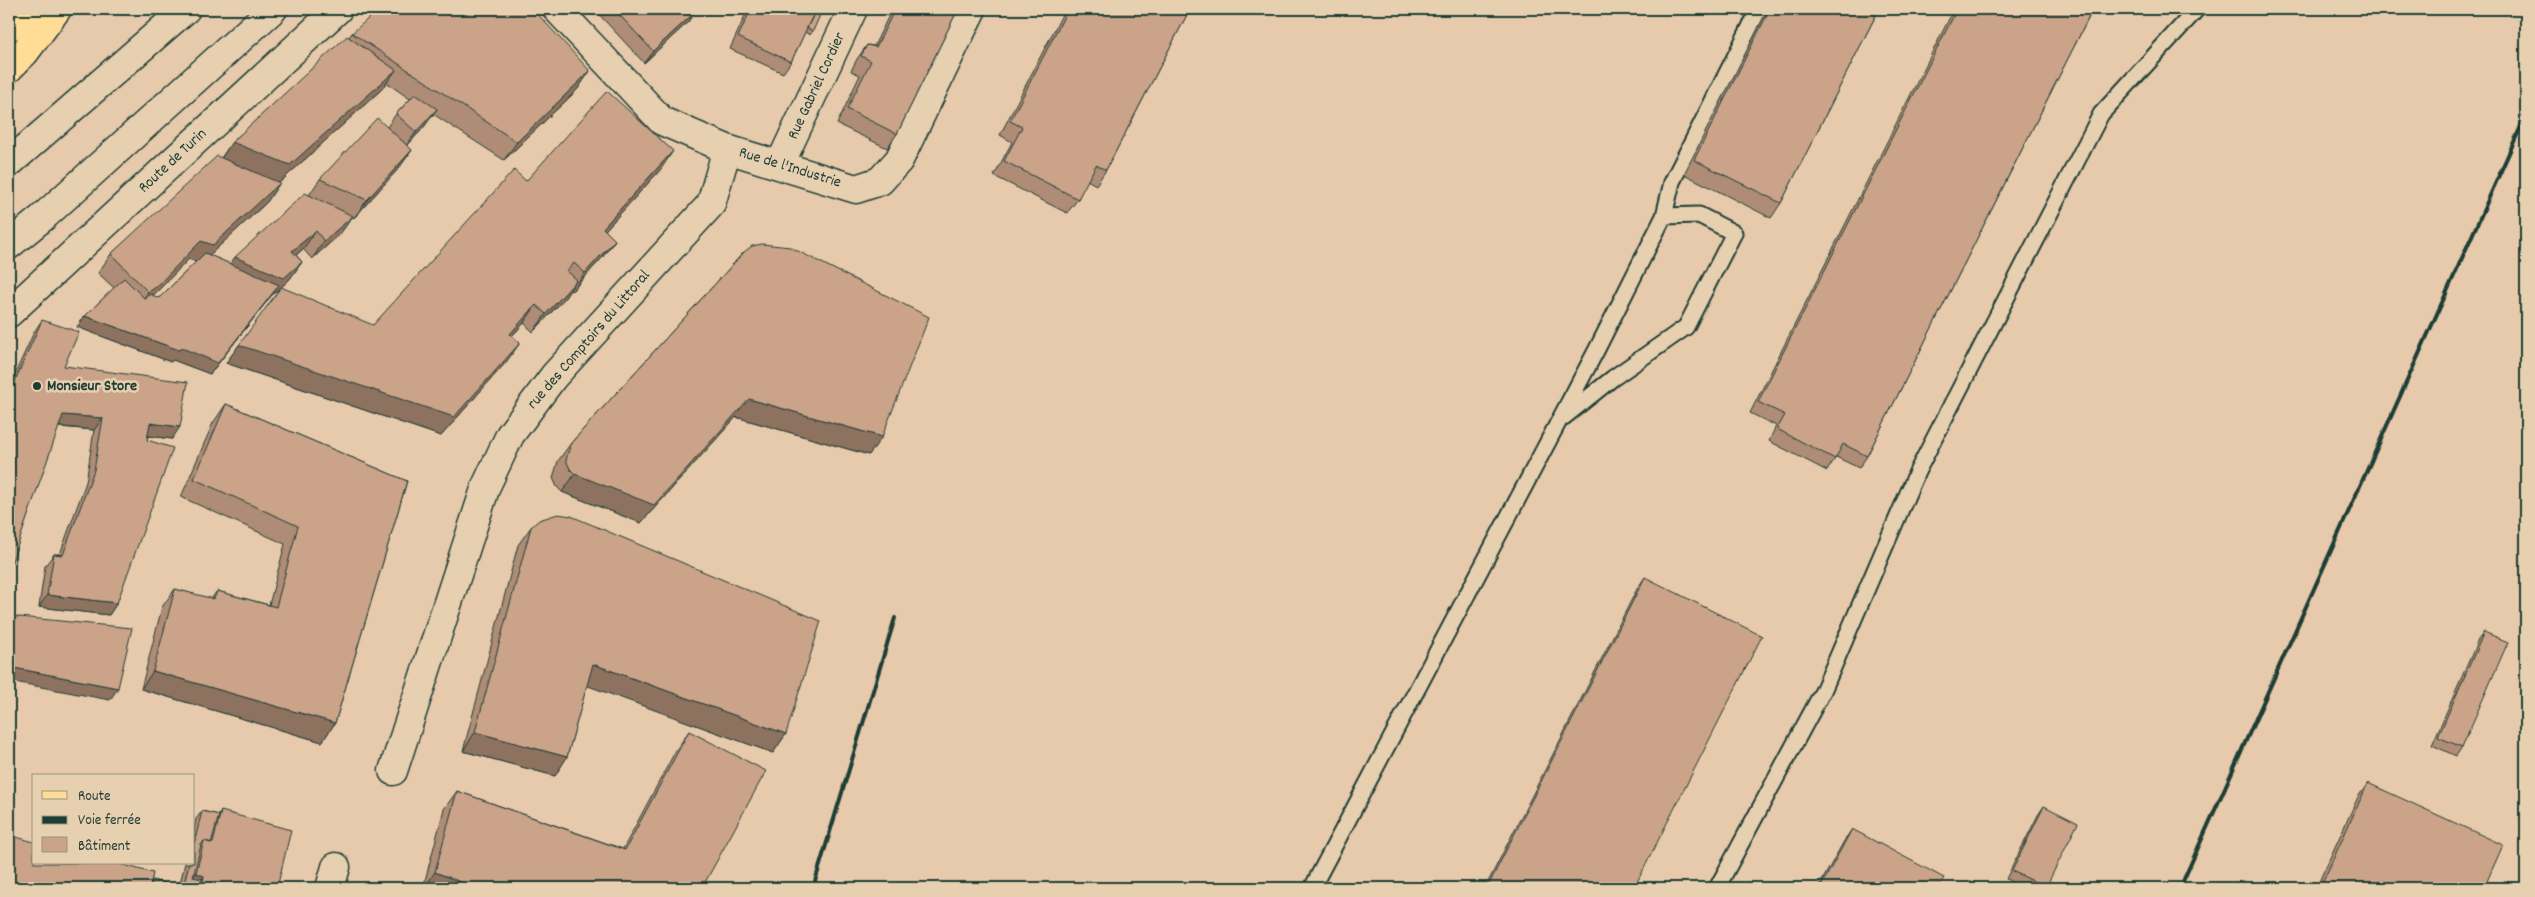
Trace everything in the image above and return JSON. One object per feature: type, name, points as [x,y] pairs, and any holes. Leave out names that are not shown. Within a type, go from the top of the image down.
[{"type":"main road","points":[[9,27],[28,9]]},
{"type":"main road","points":[[9,68],[25,52],[57,9]]},
{"type":"street","points":[[9,162],[186,9]]},
{"type":"street","points":[[9,244],[42,218],[273,9]]},
{"type":"street","name":"Route de Turin","points":[[9,313],[338,9]]},
{"type":"street","name":"Rue de l'Industrie","points":[[557,9],[662,121],[726,149],[780,164],[856,189],[880,181],[899,160],[972,9]]},
{"type":"street","name":"Rue Gabriel Cordier","points":[[780,164],[853,9]]},
{"type":"street","name":"rue des Comptoirs du Littoral","points":[[393,771],[486,486],[510,435],[554,376],[711,204],[726,149]]},
{"type":"lane","points":[[1312,888],[1560,420],[1664,216],[1672,182],[1760,9]]},
{"type":"lane","points":[[1717,888],[1823,691],[1916,472],[2101,114],[2197,9]]},
{"type":"lane","points":[[1560,420],[1613,378],[1686,327],[1734,233],[1699,215],[1664,216]]},
{"type":"building","points":[[379,9],[533,9],[590,71],[517,142],[352,33]]},
{"type":"building","points":[[614,9],[693,9],[695,12],[653,51]]},
{"type":"building","points":[[751,9],[816,9],[791,62],[738,37]]},
{"type":"building","points":[[895,9],[958,9],[897,134],[847,109],[871,61],[861,56],[867,45],[876,47]]},
{"type":"building","points":[[1068,9],[1190,9],[1106,170],[1096,165],[1078,199],[1004,161],[1022,127],[1010,121]]},
{"type":"building","points":[[1770,9],[1879,9],[1781,203],[1694,160]]},
{"type":"building","points":[[1957,9],[2093,9],[1867,456],[1843,444],[1835,459],[1777,429],[1785,415],[1758,402]]},
{"type":"building","points":[[815,12],[820,15],[813,31],[807,28]]},
{"type":"building","points":[[347,36],[396,70],[290,165],[232,142]]},
{"type":"building","points":[[607,91],[673,151],[603,228],[615,240],[585,273],[574,263],[567,271],[577,280],[546,314],[536,305],[510,334],[520,343],[454,417],[239,345],[281,287],[373,325],[514,170],[526,181]]},
{"type":"building","points":[[415,94],[437,109],[416,132],[396,114]]},
{"type":"building","points":[[377,118],[412,150],[367,200],[320,179]]},
{"type":"building","points":[[217,156],[280,183],[213,245],[201,241],[156,287],[148,292],[111,254]]},
{"type":"building","points":[[305,193],[353,216],[324,241],[316,231],[292,251],[302,262],[284,278],[235,257]]},
{"type":"building","points":[[762,244],[790,247],[929,317],[882,437],[749,399],[654,505],[575,474],[570,469],[566,460],[571,443],[744,252],[752,246]]},
{"type":"building","points":[[205,253],[279,285],[218,363],[182,348],[179,350],[85,316],[124,278],[144,298],[151,294],[157,298],[160,297]]},
{"type":"building","points":[[42,320],[79,332],[64,366],[188,382],[180,427],[150,423],[147,440],[173,448],[117,603],[47,595],[54,554],[63,555],[94,470],[103,418],[63,415],[9,570],[9,394]]},
{"type":"building","points":[[226,404],[407,481],[335,723],[153,671],[175,589],[214,599],[217,591],[276,607],[298,526],[194,479]]},
{"type":"building","points":[[558,514],[571,516],[821,621],[786,734],[593,664],[567,757],[475,732],[531,527],[539,520]]},
{"type":"building","points":[[1645,577],[1762,636],[1634,888],[1487,888]]},
{"type":"building","points":[[9,616],[132,628],[118,688],[9,667]]},
{"type":"building","points":[[2484,632],[2508,642],[2462,747],[2438,737]]},
{"type":"building","points":[[689,731],[766,771],[702,888],[476,888],[435,872],[457,791],[625,850]]},
{"type":"building","points":[[2368,783],[2503,845],[2484,888],[2320,888]]},
{"type":"building","points":[[2044,806],[2078,823],[2046,887],[2012,871]]},
{"type":"building","points":[[202,811],[219,815],[211,843],[204,841],[201,845],[193,877],[202,879],[200,888],[183,888],[189,864],[195,864],[195,840]]},
{"type":"building","points":[[221,811],[291,830],[277,888],[202,888],[204,876],[196,873],[204,841],[213,843]]},
{"type":"building","points":[[1852,829],[1944,878],[1938,888],[1820,888]]},
{"type":"building","points":[[9,835],[32,841],[32,864],[120,864],[153,873],[150,888],[9,888]]},
{"type":"building","points":[[152,880],[183,888],[150,888]]},
{"type":"railway","points":[[2180,888],[2526,115]]},
{"type":"railway","points":[[813,888],[895,618]]},
{"type":"place","name":"Monsieur Store","points":[[37,386]]}]
